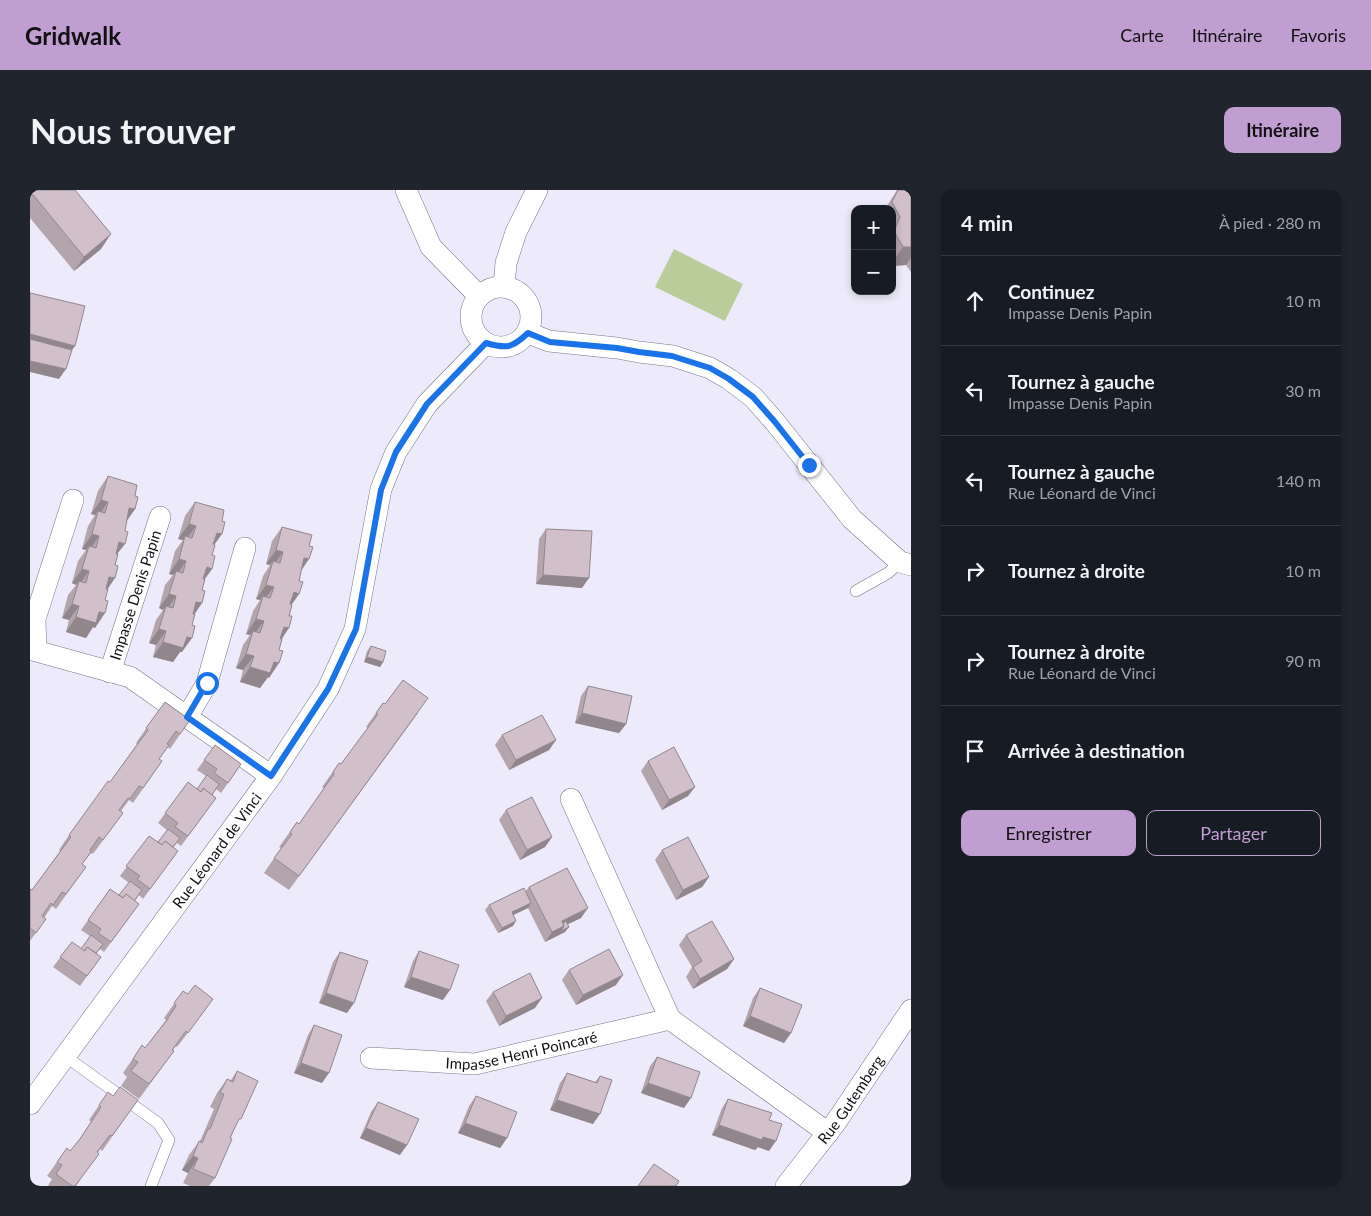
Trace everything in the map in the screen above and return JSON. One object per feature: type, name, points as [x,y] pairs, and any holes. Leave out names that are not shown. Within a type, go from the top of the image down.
[{"type":"street","points":[[406,190],[431,247],[479,296]]},
{"type":"street","points":[[504,286],[506,263],[516,232],[537,190]]},
{"type":"street","points":[[504,286],[519,292],[528,303],[532,318],[528,333],[516,344],[501,348],[486,343],[474,330],[471,313],[479,296],[490,288],[504,286]]},
{"type":"street","points":[[528,333],[550,342],[617,348],[672,356],[710,368],[729,379],[753,397],[770,416],[852,519],[906,563]]},
{"type":"street","name":"Rue Léonard de Vinci","points":[[30,1104],[271,776],[328,689],[356,629],[381,490],[396,452],[427,404],[486,343]]},
{"type":"street","name":"Impasse Denis Papin","points":[[73,500],[35,619],[36,651],[130,677],[271,776]]},
{"type":"street","name":"Impasse Denis Papin","points":[[110,672],[160,517]]},
{"type":"street","points":[[187,717],[207,683],[245,548]]},
{"type":"street","points":[[571,799],[670,1019],[828,1132]]},
{"type":"street","name":"Rue Gutemberg","points":[[786,1186],[836,1122],[911,1010]]},
{"type":"street","name":"Impasse Henri Poincaré","points":[[371,1058],[475,1064],[670,1019]]},
{"type":"lane","points":[[856,591],[906,563]]},
{"type":"lane","points":[[66,1056],[158,1124],[169,1140],[151,1186]]},
{"type":"green space","points":[[674,249],[743,284],[725,321],[655,287]]},
{"type":"building","points":[[30,190],[75,190],[111,234],[84,257]]},
{"type":"building","points":[[898,190],[911,190],[911,247],[903,247],[896,235],[896,226],[900,217],[896,205],[892,202]]},
{"type":"building","points":[[30,293],[85,306],[75,346],[30,334]]},
{"type":"building","points":[[30,339],[72,350],[66,369],[30,361]]},
{"type":"building","points":[[108,476],[137,485],[135,496],[138,497],[135,509],[129,508],[125,531],[128,532],[125,544],[119,542],[115,565],[118,566],[115,578],[109,577],[105,600],[108,601],[105,613],[99,612],[96,623],[76,617],[79,606],[72,604],[79,581],[86,583],[89,571],[82,569],[89,546],[96,548],[99,536],[92,534],[98,511],[105,513],[108,502],[101,500]]},
{"type":"building","points":[[195,502],[224,510],[222,521],[225,522],[222,534],[217,533],[213,544],[215,545],[212,555],[215,556],[212,569],[207,567],[203,579],[205,579],[202,590],[205,591],[202,603],[196,602],[192,625],[195,626],[192,638],[187,637],[183,648],[163,642],[166,631],[159,629],[166,606],[173,608],[176,596],[169,594],[176,571],[183,573],[186,561],[179,559],[185,536],[192,538],[196,526],[189,524]]},
{"type":"building","points":[[282,527],[312,535],[309,546],[313,547],[309,559],[304,558],[299,581],[303,582],[299,594],[294,592],[290,604],[292,605],[289,616],[292,616],[289,628],[284,627],[280,639],[282,639],[279,650],[283,651],[279,663],[274,662],[270,673],[250,667],[254,656],[246,654],[253,631],[260,633],[264,621],[256,619],[263,596],[270,598],[274,587],[266,585],[273,561],[280,563],[283,552],[276,550]]},
{"type":"building","points":[[546,529],[592,531],[589,578],[543,575]]},
{"type":"building","points":[[371,646],[386,651],[383,662],[367,657]]},
{"type":"building","points":[[403,680],[428,698],[299,876],[274,858],[292,834],[290,832],[297,822],[299,824],[334,774],[333,772],[339,763],[341,764],[378,714],[376,713],[383,703],[385,704]]},
{"type":"building","points":[[588,686],[632,696],[626,724],[582,713]]},
{"type":"building","points":[[165,702],[190,720],[180,734],[176,731],[159,759],[162,761],[143,788],[139,786],[119,810],[123,813],[103,840],[99,837],[82,864],[86,867],[66,894],[62,892],[53,905],[51,903],[42,916],[46,919],[36,933],[30,928],[30,889],[32,890],[71,837],[69,835],[148,730],[146,728]]},
{"type":"building","points":[[542,715],[556,740],[516,760],[502,735]]},
{"type":"building","points":[[215,745],[241,764],[228,783],[214,773],[217,769],[204,760]]},
{"type":"building","points":[[674,747],[695,787],[669,800],[648,761]]},
{"type":"building","points":[[207,775],[219,784],[212,795],[203,788],[201,792],[197,789]]},
{"type":"building","points":[[188,782],[201,792],[203,788],[216,798],[188,836],[175,827],[178,823],[165,813]]},
{"type":"building","points":[[532,797],[552,837],[527,850],[506,810]]},
{"type":"building","points":[[168,829],[180,838],[173,847],[165,841],[162,845],[158,842]]},
{"type":"building","points":[[149,836],[162,845],[165,841],[178,851],[150,889],[137,879],[140,876],[126,866]]},
{"type":"building","points":[[688,837],[709,877],[683,890],[662,850]]},
{"type":"building","points":[[567,868],[588,908],[562,921],[564,926],[552,932],[529,887]]},
{"type":"building","points":[[130,881],[142,890],[134,901],[126,894],[123,898],[119,895]]},
{"type":"building","points":[[524,888],[531,903],[512,912],[516,921],[502,928],[489,905]]},
{"type":"building","points":[[110,889],[123,898],[126,894],[139,904],[111,942],[98,933],[101,929],[88,920]]},
{"type":"building","points":[[566,921],[569,927],[561,931],[564,926],[563,923]]},
{"type":"building","points":[[712,921],[734,959],[700,979],[693,967],[702,961],[686,935]]},
{"type":"building","points":[[91,935],[103,944],[96,953],[87,947],[85,951],[81,949]]},
{"type":"building","points":[[72,942],[85,951],[87,947],[101,957],[87,976],[60,957]]},
{"type":"building","points":[[609,949],[623,975],[583,995],[569,970]]},
{"type":"building","points":[[419,951],[459,965],[450,990],[411,977]]},
{"type":"building","points":[[340,952],[368,961],[354,1003],[326,993]]},
{"type":"building","points":[[530,973],[542,998],[506,1016],[493,992]]},
{"type":"building","points":[[195,985],[213,999],[188,1033],[186,1031],[172,1050],[174,1051],[149,1084],[131,1071],[138,1062],[133,1059],[142,1045],[145,1048],[168,1019],[176,1006],[174,1003],[183,991],[188,994]]},
{"type":"building","points":[[760,988],[802,1005],[791,1033],[750,1016]]},
{"type":"building","points":[[314,1025],[342,1035],[329,1073],[301,1063]]},
{"type":"building","points":[[657,1057],[700,1072],[691,1098],[648,1083]]},
{"type":"building","points":[[237,1071],[258,1081],[230,1138],[232,1139],[215,1178],[193,1169],[198,1158],[193,1156],[199,1141],[202,1143],[208,1129],[210,1129],[224,1094],[220,1093],[227,1079],[233,1082]]},
{"type":"building","points":[[567,1073],[597,1083],[600,1076],[612,1080],[600,1114],[557,1100]]},
{"type":"building","points":[[120,1087],[138,1100],[112,1136],[110,1135],[97,1152],[99,1154],[75,1186],[72,1186],[56,1174],[62,1165],[57,1162],[67,1148],[70,1151],[80,1139],[101,1107],[99,1105],[108,1092],[113,1096]]},
{"type":"building","points":[[476,1096],[517,1112],[507,1138],[465,1123]]},
{"type":"building","points":[[728,1099],[772,1113],[769,1120],[782,1124],[776,1141],[763,1137],[762,1140],[719,1125]]},
{"type":"building","points":[[378,1102],[419,1119],[407,1145],[366,1128]]},
{"type":"building","points":[[654,1164],[679,1181],[676,1186],[638,1186]]},
{"type":"route","points":[[207,683],[187,717],[271,776],[328,689],[356,629],[381,490],[396,452],[427,404],[486,343],[501,348],[516,344],[528,333],[550,342],[617,348],[672,356],[710,368],[729,379],[753,397],[809,465]]}]
